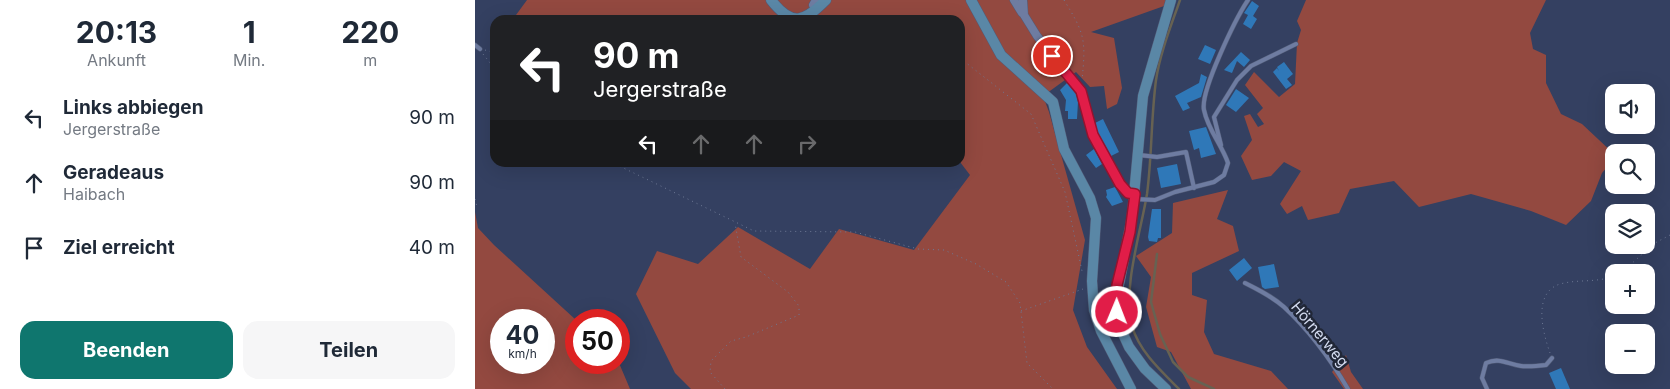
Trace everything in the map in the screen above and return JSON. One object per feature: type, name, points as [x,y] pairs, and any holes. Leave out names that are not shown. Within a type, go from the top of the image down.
[{"type":"main road","points":[[771,0],[780,11],[786,15]]},
{"type":"main road","points":[[806,15],[817,4],[826,0]]},
{"type":"main road","points":[[971,0],[1001,56],[1053,102],[1064,149],[1094,209],[1096,226],[1092,281],[1094,310],[1101,330],[1131,389]]},
{"type":"main road","points":[[1166,389],[1137,359],[1129,347],[1119,323],[1117,285],[1130,232],[1144,156],[1139,117],[1143,96],[1171,0]]},
{"type":"street","points":[[1014,0],[1044,47],[1081,91],[1093,135],[1120,184],[1128,193],[1137,198]]},
{"type":"street","points":[[1023,0],[1024,15]]},
{"type":"lane","points":[[1137,198],[1150,201],[1214,182],[1224,175],[1228,163],[1205,112],[1205,98],[1230,35],[1249,0]]},
{"type":"lane","points":[[1221,148],[1214,117],[1237,80],[1260,60],[1296,44]]},
{"type":"lane","points":[[475,45],[480,49]]},
{"type":"lane","points":[[1144,156],[1157,157],[1186,152],[1194,188]]},
{"type":"lane","name":"Hörnerweg","points":[[1245,283],[1271,298],[1292,315],[1329,359],[1348,389]]},
{"type":"lane","points":[[1487,389],[1482,378],[1486,363],[1504,360],[1520,366],[1546,365],[1552,358]]},
{"type":"path","points":[[1064,0],[1082,29],[1085,51],[1081,91]]},
{"type":"path","points":[[480,49],[490,52]]},
{"type":"path","points":[[480,49],[490,62]]},
{"type":"path","points":[[965,62],[1031,114],[1065,192],[1084,278]]},
{"type":"path","points":[[621,167],[754,231],[855,232],[918,249],[944,250],[976,264],[1005,282],[1020,303],[1027,363],[1053,389]]},
{"type":"path","points":[[475,199],[477,207]]},
{"type":"path","points":[[725,389],[710,372],[711,361],[731,340],[746,337],[799,315],[799,306],[788,292],[741,257],[735,223]]},
{"type":"path","points":[[1631,264],[1655,243],[1670,235]]},
{"type":"path","points":[[1552,358],[1541,324],[1543,303],[1547,295],[1559,285],[1605,279]]},
{"type":"path","points":[[1021,311],[1086,288]]},
{"type":"shaded area","points":[[527,0],[1166,0],[1164,6],[1091,32],[1114,38],[1122,88],[1117,104],[1107,109],[1104,86],[1090,87],[1076,72],[1043,96],[1085,240],[1073,310],[1087,347],[1117,389],[691,389],[675,373],[636,294],[657,251],[698,264],[738,227],[810,269],[839,229],[914,250],[970,175],[964,167],[965,15],[516,15]]},
{"type":"shaded area","points":[[1306,0],[1546,0],[1530,33],[1533,49],[1546,55],[1546,83],[1561,114],[1582,124],[1605,146],[1605,170],[1591,201],[1566,225],[1531,211],[1471,194],[1419,207],[1394,181],[1350,189],[1339,213],[1308,220],[1302,206],[1287,214],[1280,204],[1301,171],[1284,162],[1271,176],[1252,180],[1241,156],[1252,140],[1244,116],[1250,114],[1258,127],[1264,124],[1257,114],[1263,108],[1245,85],[1254,72],[1279,97],[1295,84],[1297,43],[1301,30],[1297,21]]},
{"type":"shaded area","points":[[1228,190],[1217,219],[1233,226],[1239,251],[1192,273],[1192,295],[1207,300],[1204,332],[1214,354],[1271,371],[1288,389],[1191,389],[1171,352],[1157,347],[1146,307],[1151,277],[1136,256],[1172,233],[1173,203]]},
{"type":"shaded area","points":[[475,212],[478,228],[565,310],[565,374],[624,374],[630,389],[475,389]]},
{"type":"shaded area","points":[[1346,355],[1351,372],[1363,389],[1344,389],[1332,372]]},
{"type":"building","points":[[1252,1],[1259,6],[1253,16],[1257,19],[1251,29],[1243,24],[1248,15],[1244,13]]},
{"type":"building","points":[[1205,45],[1216,50],[1210,64],[1198,59]]},
{"type":"building","points":[[1241,52],[1250,60],[1244,67],[1237,61],[1232,73],[1224,70]]},
{"type":"building","points":[[1284,62],[1293,74],[1287,79],[1292,85],[1286,89],[1273,72],[1277,68],[1279,71],[1277,67]]},
{"type":"building","points":[[1201,74],[1207,77],[1201,97],[1187,103],[1190,108],[1183,111],[1175,96],[1199,83]]},
{"type":"building","points":[[1067,83],[1076,94],[1078,102],[1077,119],[1068,119],[1068,111],[1065,111],[1066,100],[1060,90]]},
{"type":"building","points":[[1236,89],[1249,98],[1236,112],[1226,105]]},
{"type":"building","points":[[1103,119],[1119,152],[1111,156],[1098,133],[1095,123]]},
{"type":"building","points":[[1206,127],[1216,154],[1201,158],[1199,148],[1194,150],[1189,131]]},
{"type":"building","points":[[1094,149],[1102,164],[1096,168],[1086,155]]},
{"type":"building","points":[[1177,164],[1181,184],[1161,188],[1157,168]]},
{"type":"building","points":[[1115,187],[1123,202],[1112,206],[1106,197],[1106,190]]},
{"type":"building","points":[[1152,209],[1161,209],[1161,238],[1158,238],[1157,242],[1149,241],[1148,237]]},
{"type":"building","points":[[1244,258],[1252,268],[1237,281],[1229,270]]},
{"type":"building","points":[[1274,264],[1279,287],[1265,289],[1262,287],[1258,267]]},
{"type":"building","points":[[1561,368],[1570,389],[1556,389],[1549,373]]},
{"type":"waterway","points":[[1179,389],[1151,360],[1135,335],[1132,326],[1129,295],[1147,194],[1156,80],[1163,50],[1180,0]]},
{"type":"waterway","points":[[1157,254],[1151,302],[1160,334],[1173,362],[1188,377],[1214,389]]},
{"type":"route","points":[[1052,56],[1081,91],[1093,135],[1120,184],[1128,193],[1135,194],[1130,232],[1117,285],[1117,312]]}]
